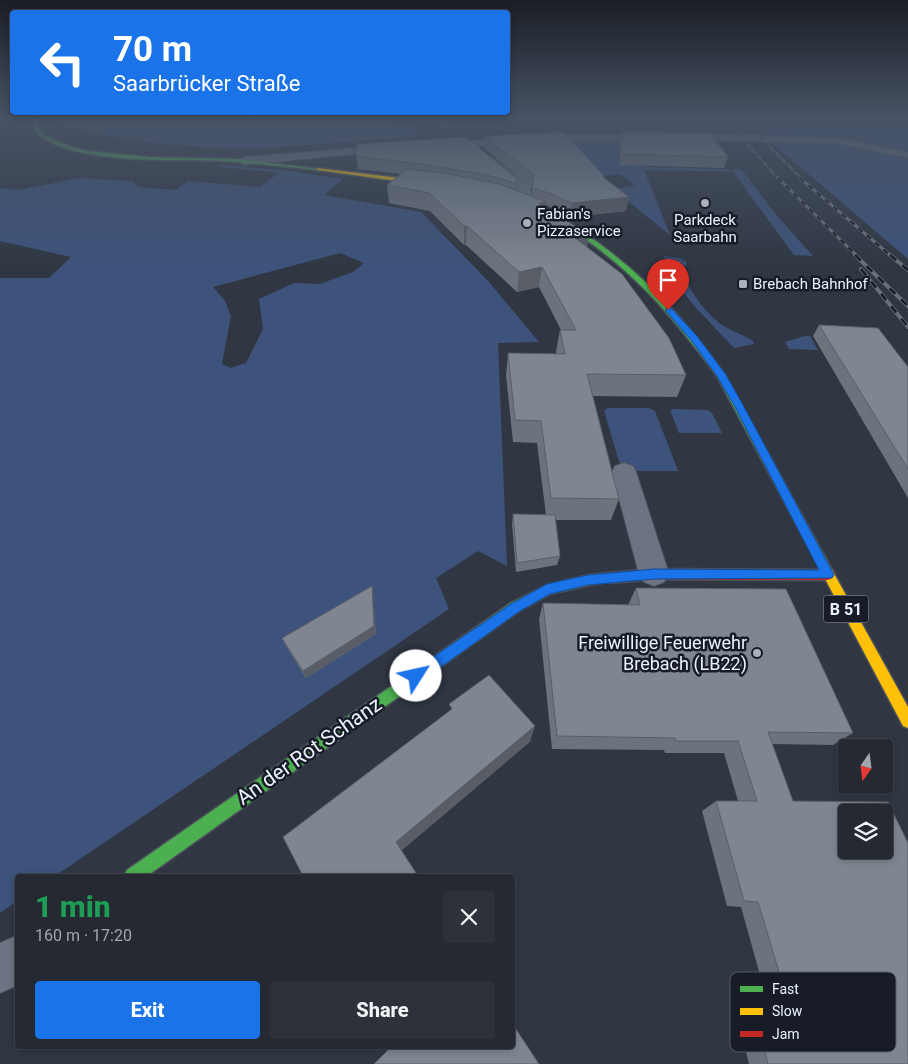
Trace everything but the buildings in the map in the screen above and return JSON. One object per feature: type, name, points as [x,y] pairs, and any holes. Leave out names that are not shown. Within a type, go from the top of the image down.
[{"type":"main road","points":[[297,168],[445,186]]},
{"type":"main road","points":[[504,198],[532,208]]},
{"type":"main road","name":"B 51","points":[[546,214],[580,231],[614,255],[656,296],[694,338],[721,375],[739,405],[828,575],[908,721]]},
{"type":"main road","name":"An der Rot Schanz","points":[[136,874],[515,607],[547,590],[588,580],[654,574],[828,575]]},
{"type":"street","points":[[498,168],[525,190],[525,197],[518,202]]},
{"type":"street","points":[[624,472],[654,574]]},
{"type":"street","points":[[0,970],[15,960]]},
{"type":"shaded area","points":[[229,168],[282,170],[343,179],[324,195],[421,212],[489,282],[539,342],[498,343],[507,566],[478,551],[436,578],[449,609],[58,874],[15,874],[15,902],[0,913],[0,278],[49,278],[71,257],[0,241],[0,188],[19,190],[79,178],[133,181],[138,187],[175,190],[188,181],[260,187],[279,173]],"holes":[[[340,253],[364,263],[353,272],[320,284],[294,283],[259,299],[263,329],[246,363],[231,368],[222,364],[231,316],[225,301],[213,287]]]},
{"type":"shaded area","points":[[560,168],[728,169],[731,172],[644,170],[670,235],[613,189],[636,186],[620,174],[560,180]]},
{"type":"shaded area","points":[[801,168],[908,168],[908,259]]},
{"type":"shaded area","points":[[731,169],[741,169],[777,216],[813,256],[794,255]]},
{"type":"shaded area","points":[[664,256],[679,258],[686,262],[687,265],[681,268],[687,283],[701,304],[718,322],[753,341],[754,344],[734,348],[696,308],[672,278]]},
{"type":"shaded area","points":[[810,336],[818,350],[789,349],[785,342]]},
{"type":"shaded area","points":[[608,408],[649,408],[655,411],[678,471],[627,471],[621,468],[604,411]]},
{"type":"shaded area","points":[[670,410],[708,410],[712,413],[722,433],[679,433]]},
{"type":"railway","points":[[768,168],[779,179]]},
{"type":"railway","points":[[791,168],[802,179]]},
{"type":"railway","points":[[800,178],[891,256]]},
{"type":"railway","points":[[779,179],[857,256]]},
{"type":"railway","points":[[855,255],[908,306]]},
{"type":"railway","points":[[890,255],[908,270]]},
{"type":"railway","points":[[861,269],[908,327]]},
{"type":"traffic: fast","points":[[304,168],[318,169]]},
{"type":"traffic: fast","points":[[556,218],[582,233],[627,268],[667,307],[703,351],[721,375],[828,573]]},
{"type":"traffic: fast","points":[[136,874],[515,607],[547,590],[589,580],[610,578]]},
{"type":"traffic: slow","points":[[318,169],[433,184]]},
{"type":"traffic: slow","points":[[828,573],[908,721]]},
{"type":"traffic: jam","points":[[610,578],[654,574],[828,575]]},
{"type":"place","name":"Parkdeck Saarbahn","points":[[705,203]]},
{"type":"place","name":"Fabian's Pizzaservice","points":[[527,223]]},
{"type":"place","name":"Brebach Bahnhof","points":[[743,284]]},
{"type":"place","name":"Freiwillige Feuerwehr Brebach (LB22)","points":[[757,653]]},
{"type":"route","points":[[416,676],[515,607],[547,590],[588,580],[654,574],[828,575],[739,405],[721,375],[694,338],[668,310]]}]
